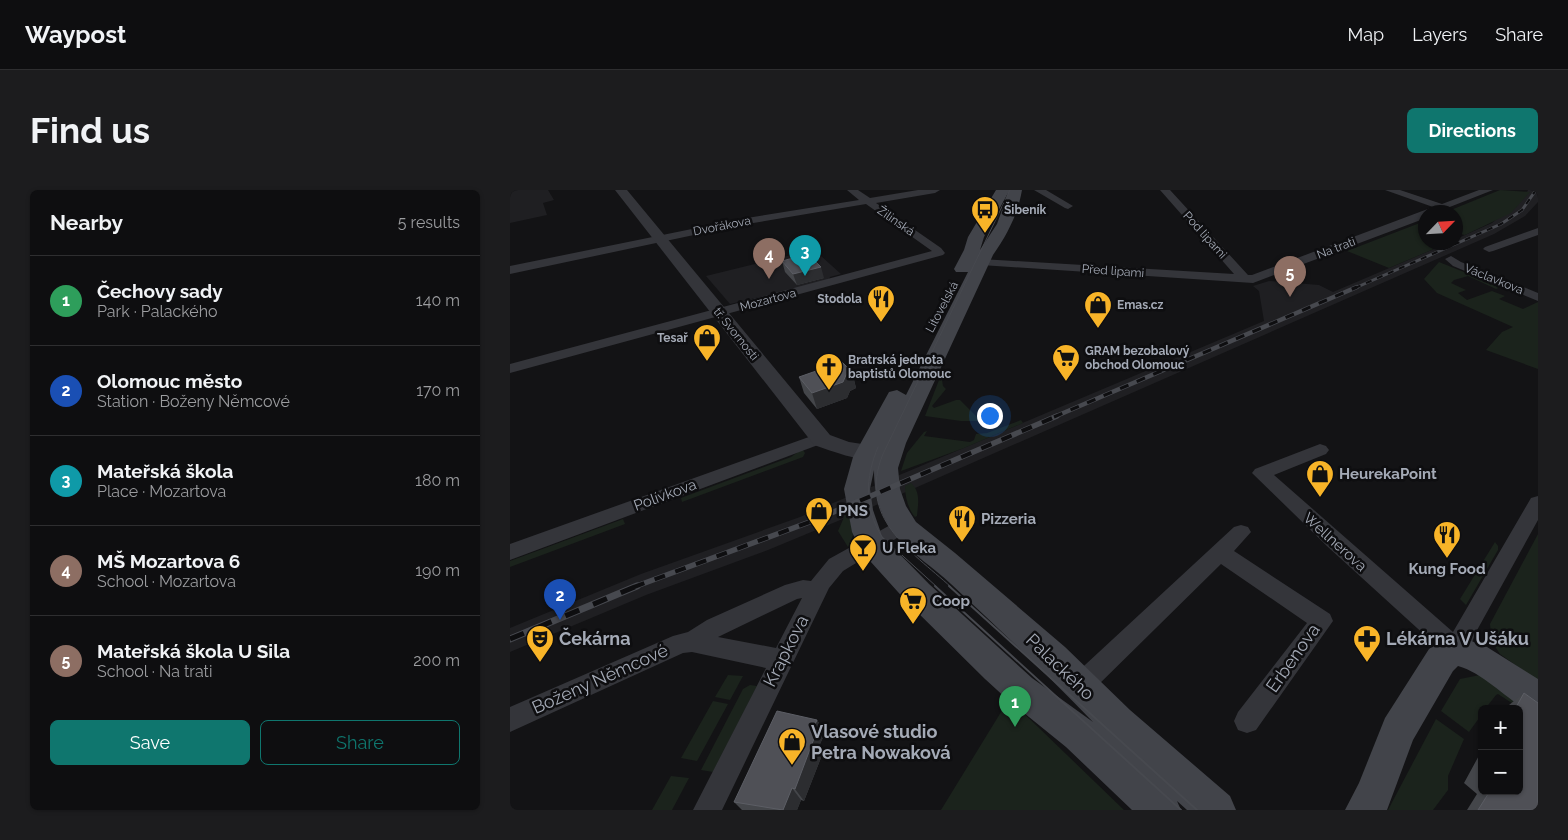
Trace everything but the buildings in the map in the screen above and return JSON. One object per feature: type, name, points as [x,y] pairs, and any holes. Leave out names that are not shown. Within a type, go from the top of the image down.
[{"type":"main road","name":"Litovelská","points":[[915,359],[970,254],[976,236],[1003,190]]},
{"type":"main road","name":"Litovelská","points":[[872,543],[862,520],[857,489],[862,466],[879,453],[910,409],[982,262],[1008,215],[1015,190]]},
{"type":"main road","name":"Litovelská","points":[[903,383],[879,453],[886,468],[887,489],[892,508],[903,525]]},
{"type":"main road","name":"Palackého","points":[[903,525],[915,538],[945,561],[1081,685],[1117,722],[1216,810]]},
{"type":"main road","points":[[872,543],[918,592],[1008,678],[1079,734],[1161,810]]},
{"type":"main road","points":[[1365,810],[1373,796],[1398,731],[1441,660],[1451,652],[1458,651],[1474,656],[1538,699]]},
{"type":"street","name":"tř. Svornosti","points":[[621,190],[820,438],[828,444],[879,453]]},
{"type":"street","name":"Žilinská","points":[[852,190],[937,250],[939,254]]},
{"type":"street","name":"Dvořákova","points":[[510,270],[659,238],[935,190]]},
{"type":"street","points":[[1039,190],[1068,206]]},
{"type":"street","name":"Pod lipami","points":[[1165,190],[1245,279]]},
{"type":"street","points":[[1390,190],[1437,205]]},
{"type":"street","name":"Na trati","points":[[1448,205],[1488,190]]},
{"type":"street","name":"Na trati","points":[[1245,279],[1264,277],[1418,217]]},
{"type":"street","points":[[1489,249],[1538,231]]},
{"type":"street","name":"Mozartova","points":[[510,369],[939,254]]},
{"type":"street","name":"Václavkova","points":[[1451,259],[1457,264],[1538,297]]},
{"type":"street","name":"Před lipami","points":[[982,262],[1245,279]]},
{"type":"street","name":"Polívkova","points":[[510,552],[820,438]]},
{"type":"street","name":"Wellnerova","points":[[1320,450],[1261,474],[1334,542],[1458,651]]},
{"type":"street","points":[[1458,651],[1465,630],[1538,503]]},
{"type":"street","name":"Krapkova","points":[[707,810],[816,590],[836,565],[903,525]]},
{"type":"street","points":[[1081,685],[1241,532]]},
{"type":"street","name":"Erbenova","points":[[1221,553],[1322,621],[1247,721]]},
{"type":"street","name":"Boženy Němcové","points":[[692,642],[715,627],[793,591],[803,589],[816,590]]},
{"type":"street","name":"Boženy Němcové","points":[[510,720],[681,643],[692,642],[781,660]]},
{"type":"shaded area","points":[[510,190],[548,190],[554,200],[543,203],[547,215],[510,223]]},
{"type":"shaded area","points":[[1500,190],[1530,192],[1511,213],[1465,235],[1463,235],[1463,205]]},
{"type":"shaded area","points":[[1528,190],[1538,190],[1538,202],[1525,216],[1494,234],[1463,248],[1463,236],[1492,223],[1526,194]]},
{"type":"shaded area","points":[[1418,224],[1418,250],[1431,250],[1389,268],[1347,251]]},
{"type":"shaded area","points":[[1432,250],[1458,250],[874,506],[768,550],[646,595],[510,652],[510,628],[641,574],[800,517],[1264,321],[1259,291],[1253,286],[1269,281],[1319,285],[1333,292]]},
{"type":"shaded area","points":[[799,253],[801,255],[807,254],[812,258],[821,256],[841,274],[830,277],[828,281],[730,304],[706,276]]},
{"type":"shaded area","points":[[1439,262],[1501,287],[1496,289],[1468,276],[1454,280],[1451,283],[1466,290],[1458,293],[1467,300],[1492,291],[1505,296],[1499,299],[1523,309],[1538,302],[1538,369],[1486,350],[1502,332],[1513,327],[1437,293],[1424,279]]},
{"type":"shaded area","points":[[939,380],[942,380],[943,386],[946,389],[932,406],[934,408],[960,400],[981,421],[961,421],[925,416]]},
{"type":"shaded area","points":[[1021,420],[1023,423],[964,448],[901,471],[907,453],[924,432],[927,431],[924,436],[970,442],[974,440],[976,434],[987,433]]},
{"type":"shaded area","points":[[802,449],[805,453],[803,457],[682,502],[681,498],[791,457]]},
{"type":"shaded area","points":[[911,483],[916,490],[918,498],[917,516],[915,517],[909,507],[905,486]]},
{"type":"shaded area","points":[[849,511],[853,535],[848,547],[838,531],[845,515]]},
{"type":"shaded area","points":[[623,519],[625,524],[510,567],[510,561]]},
{"type":"shaded area","points":[[1538,534],[1538,681],[1500,654],[1492,642],[1490,624]]},
{"type":"shaded area","points":[[1495,542],[1498,550],[1466,605],[1460,599]]},
{"type":"shaded area","points":[[728,675],[743,676],[730,700],[715,697]]},
{"type":"shaded area","points":[[1480,675],[1488,678],[1520,705],[1515,705],[1498,694],[1496,695],[1488,705],[1478,705],[1478,720],[1469,732],[1441,711],[1460,679]]},
{"type":"shaded area","points":[[750,685],[757,686],[713,772],[701,770],[743,689]]},
{"type":"shaded area","points":[[1009,699],[1124,810],[941,810]]},
{"type":"shaded area","points":[[713,701],[728,704],[697,761],[681,758]]},
{"type":"shaded area","points":[[1523,707],[1538,720],[1523,710]]},
{"type":"shaded area","points":[[1436,719],[1464,739],[1448,776],[1448,790],[1433,810],[1388,810]]},
{"type":"shaded area","points":[[671,776],[689,778],[672,810],[652,810]]},
{"type":"tram line","points":[[951,587],[919,560],[892,531],[882,514],[877,497],[877,477],[883,454],[1010,190]]},
{"type":"tram line","points":[[878,447],[871,470],[868,493],[869,504],[876,526],[882,537],[937,587]]},
{"type":"tram line","points":[[935,586],[1181,810]]},
{"type":"tram line","points":[[949,586],[1197,810]]},
{"type":"railway","points":[[1355,288],[1501,224],[1522,210],[1536,190]]},
{"type":"railway","points":[[1054,417],[1357,287]]},
{"type":"railway","points":[[634,587],[815,520],[1057,416]]},
{"type":"railway","points":[[510,639],[637,586]]},
{"type":"place","name":"Šibeník","points":[[985,234]]},
{"type":"place","name":"Mateřská škola","points":[[805,276]]},
{"type":"place","name":"MŠ Mozartova 6","points":[[769,279]]},
{"type":"place","name":"Mateřská škola U Sila","points":[[1290,297]]},
{"type":"place","name":"Stodola","points":[[881,323]]},
{"type":"place","name":"Emas.cz","points":[[1098,329]]},
{"type":"place","name":"Tesař","points":[[707,362]]},
{"type":"place","name":"GRAM bezobalový obchod Olomouc","points":[[1066,382]]},
{"type":"place","name":"Bratrská jednota baptistů Olomouc","points":[[829,391]]},
{"type":"place","name":"HeurekaPoint","points":[[1320,498]]},
{"type":"place","name":"PNS","points":[[819,535]]},
{"type":"place","name":"Pizzeria","points":[[962,543]]},
{"type":"place","name":"Kung Food","points":[[1447,559]]},
{"type":"place","name":"U Fleka","points":[[863,572]]},
{"type":"place","name":"Olomouc město","points":[[560,620]]},
{"type":"place","name":"Coop","points":[[913,625]]},
{"type":"place","name":"Čekárna","points":[[540,663]]},
{"type":"place","name":"Lékárna V Ušáku","points":[[1367,663]]},
{"type":"place","name":"Čechovy sady","points":[[1015,727]]},
{"type":"place","name":"Vlasové studio Petra Nowaková","points":[[792,766]]}]
